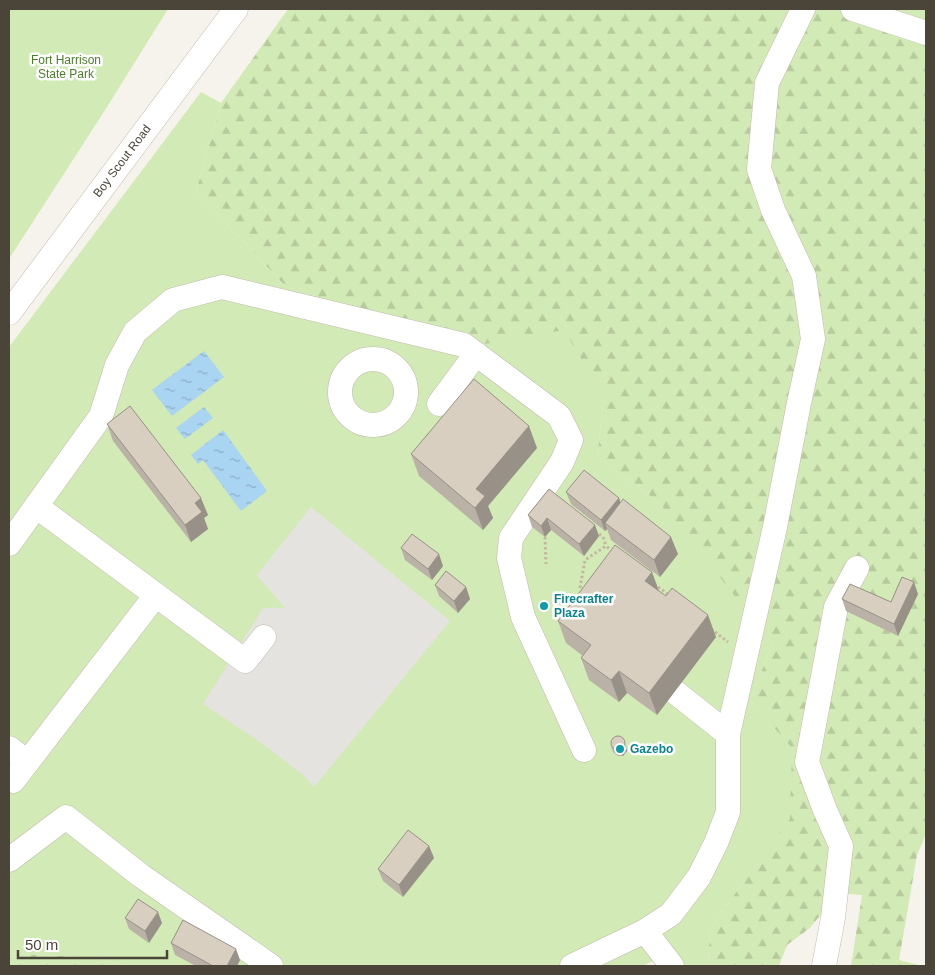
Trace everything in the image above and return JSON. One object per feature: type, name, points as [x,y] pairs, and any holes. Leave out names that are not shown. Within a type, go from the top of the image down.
[{"type":"street","name":"Boy Scout Road","points":[[9,313],[236,9]]},
{"type":"street","points":[[572,966],[645,931],[671,914],[699,876],[716,843],[728,812],[728,734],[776,526],[813,339],[804,276],[773,210],[758,169],[767,83],[803,9]]},
{"type":"street","points":[[853,9],[926,33]]},
{"type":"street","points":[[9,544],[102,416],[117,365],[135,332],[174,300],[222,287],[464,345],[559,416],[571,440],[562,462],[511,538],[509,558],[524,617],[584,750]]},
{"type":"street","points":[[377,358],[388,327]]},
{"type":"street","points":[[439,404],[476,354]]},
{"type":"street","points":[[36,506],[245,661],[264,637]]},
{"type":"street","points":[[824,966],[833,918],[841,846],[807,762],[836,607],[857,568]]},
{"type":"street","points":[[11,779],[18,755],[156,595]]},
{"type":"street","points":[[675,692],[728,734]]},
{"type":"street","points":[[9,860],[66,817],[140,875],[271,966]]},
{"type":"street","points":[[645,931],[672,966]]},
{"type":"path","points":[[590,526],[603,537],[606,546],[622,558]]},
{"type":"path","points":[[545,537],[546,564]]},
{"type":"path","points":[[580,588],[585,560],[606,546]]},
{"type":"path","points":[[653,583],[676,601]]},
{"type":"path","points":[[707,626],[746,656]]},
{"type":"green space","name":"Fort Harrison State Park","points":[[9,9],[168,9],[9,259]]},
{"type":"green space","points":[[288,9],[926,9],[926,834],[917,855],[899,960],[923,966],[851,966],[862,895],[838,893],[810,928],[787,945],[779,966],[708,966],[710,930],[743,882],[792,749],[750,700],[772,644],[658,502],[597,456],[604,397],[478,345],[375,317],[285,286],[196,191],[221,103]]},
{"type":"green space","points":[[201,92],[221,103],[196,191],[285,286],[375,317],[478,345],[564,330],[604,397],[597,456],[658,502],[705,558],[772,644],[750,700],[792,748],[790,819],[710,930],[708,966],[682,966],[658,959],[642,966],[128,966],[95,958],[9,953],[9,347]]},
{"type":"green space","points":[[9,953],[95,958],[128,966],[9,966]]},
{"type":"shaded area","points":[[311,507],[450,621],[314,787],[303,775],[260,742],[203,704],[263,608],[285,608],[257,575]]},
{"type":"water","points":[[204,351],[224,377],[172,416],[152,390]]},
{"type":"water","points":[[204,407],[213,418],[185,439],[176,428]]},
{"type":"water","points":[[223,430],[267,491],[241,511],[203,460],[198,464],[191,455]]},
{"type":"building","points":[[474,379],[529,426],[476,489],[485,496],[475,508],[411,454]]},
{"type":"building","points":[[130,406],[201,498],[195,503],[202,512],[185,525],[107,424]]},
{"type":"building","points":[[584,470],[619,498],[601,520],[566,492]]},
{"type":"building","points":[[549,489],[595,525],[579,544],[547,518],[541,526],[528,515]]},
{"type":"building","points":[[623,499],[671,537],[654,560],[605,523]]},
{"type":"building","points":[[412,534],[439,554],[428,569],[401,548]]},
{"type":"building","points":[[615,545],[652,572],[645,581],[666,596],[672,588],[708,615],[649,693],[619,671],[611,680],[581,658],[591,645],[558,621]]},
{"type":"building","points":[[446,571],[466,587],[454,601],[435,585]]},
{"type":"building","points":[[902,577],[914,582],[894,624],[842,599],[850,584],[891,602]]},
{"type":"building","points":[[618,736],[623,738],[625,743],[623,748],[618,750],[613,748],[611,743],[613,738]]},
{"type":"building","points":[[408,830],[429,846],[399,885],[378,869]]},
{"type":"building","points":[[138,899],[158,912],[145,931],[125,918]]},
{"type":"building","points":[[183,920],[236,949],[227,966],[213,966],[171,943]]},
{"type":"place","name":"Firecrafter Plaza","points":[[544,606]]},
{"type":"place","name":"Gazebo","points":[[620,749]]}]
